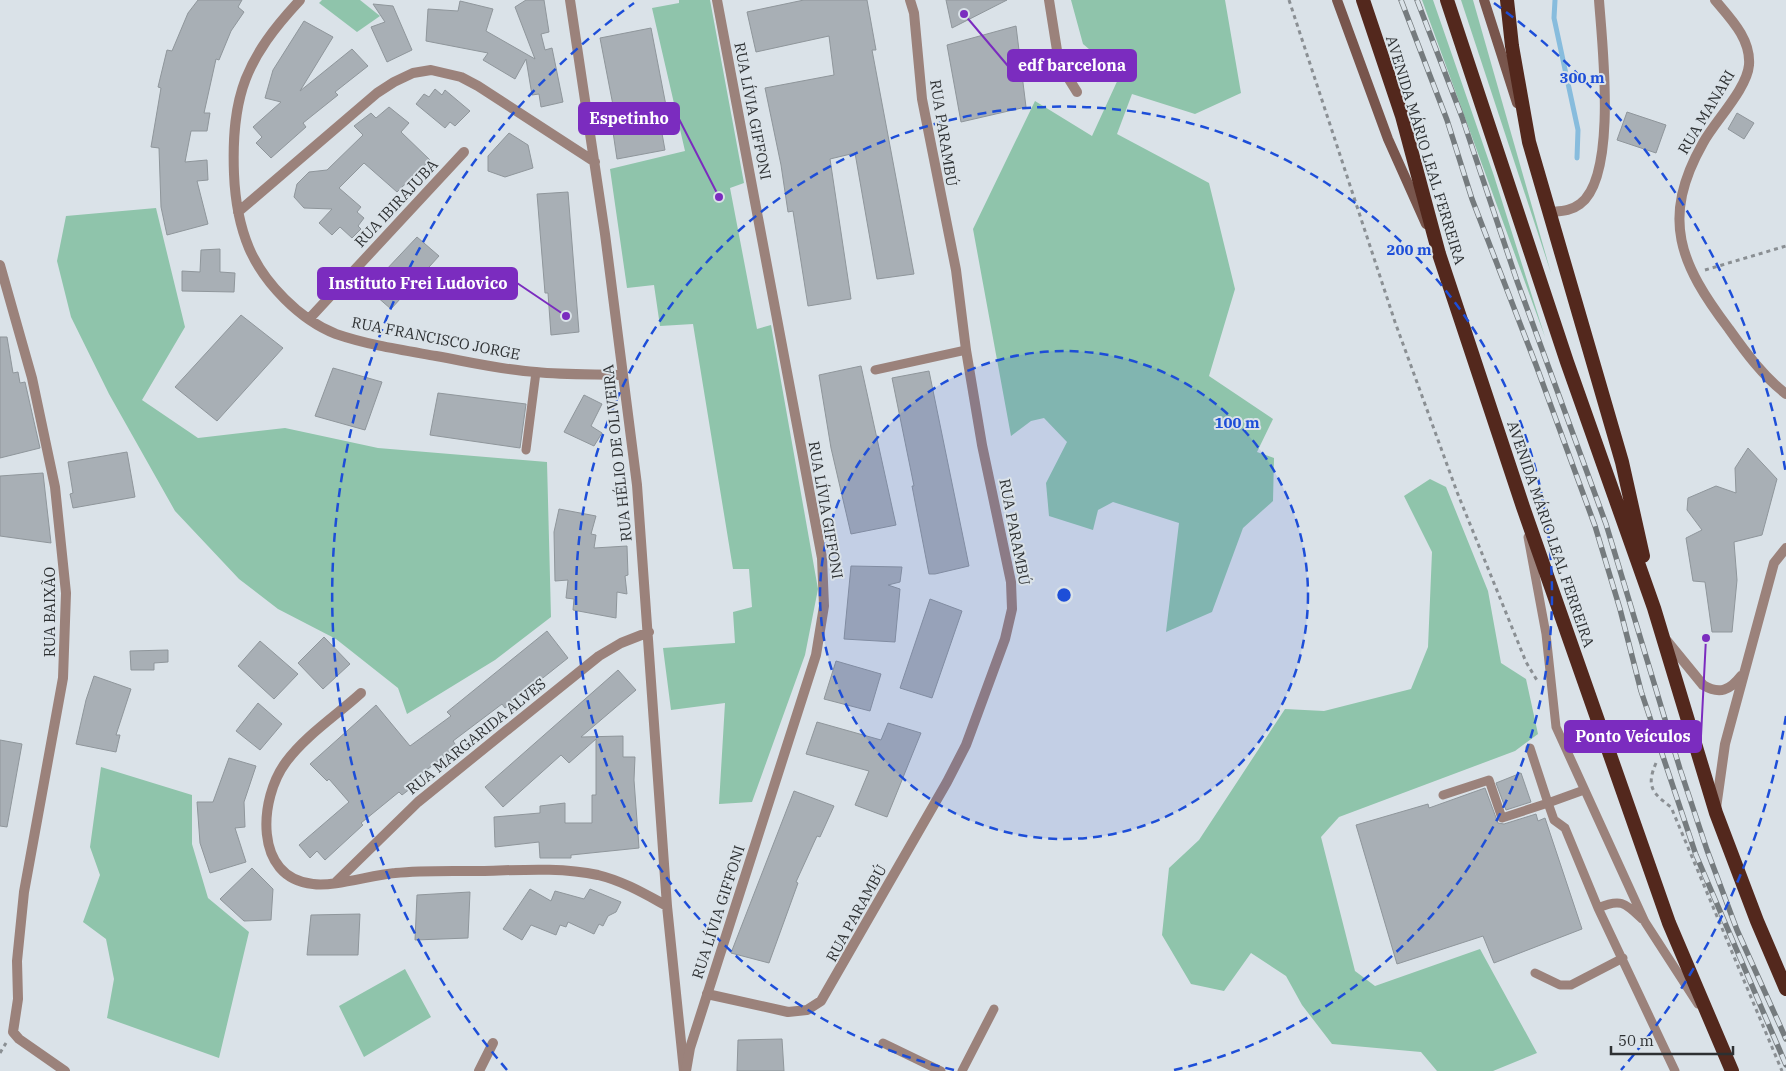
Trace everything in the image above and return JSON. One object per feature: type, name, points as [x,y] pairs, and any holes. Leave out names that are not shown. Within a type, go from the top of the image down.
[{"type":"highway","name":"AVENIDA MÁRIO LEAL FERREIRA","points":[[1363,0],[1402,116],[1439,254],[1523,507],[1669,923],[1732,1071]]},
{"type":"highway","points":[[1447,0],[1570,371],[1654,608],[1716,814],[1757,921],[1786,989]]},
{"type":"highway","points":[[1507,0],[1512,46],[1529,142],[1551,212],[1622,462],[1654,608]]},
{"type":"main road","points":[[1337,0],[1388,138],[1439,254]]},
{"type":"main road","points":[[1484,0],[1529,142]]},
{"type":"street","name":"RUA FRANCISCO JORGE","points":[[300,0],[256,56],[238,99],[232,135],[238,212],[249,249],[260,268],[274,286],[309,320],[336,334],[364,342],[536,372],[624,375]]},
{"type":"street","name":"RUA HÉLIO DE OLIVEIRA","points":[[570,0],[595,162],[637,485],[649,632],[667,906],[685,1071]]},
{"type":"street","name":"RUA LÍVIA GIFFONI","points":[[685,1071],[690,1048],[707,994],[816,655],[824,606],[822,558],[717,0]]},
{"type":"street","name":"RUA PARAMBÚ","points":[[707,994],[788,1012],[807,1010],[821,1001],[832,986],[966,745],[1005,640],[1012,609],[1011,582],[966,350],[956,270],[922,99],[914,13],[910,0]]},
{"type":"street","points":[[1049,0],[1059,62],[1077,92]]},
{"type":"street","points":[[1551,212],[1567,211],[1581,203],[1588,193],[1596,174],[1603,149],[1605,95],[1600,0]]},
{"type":"street","name":"RUA MANARI","points":[[1715,0],[1742,35],[1748,51],[1749,67],[1744,82],[1704,142],[1689,169],[1682,198],[1679,228],[1682,252],[1706,299],[1757,367],[1786,394]]},
{"type":"street","points":[[238,212],[377,93],[412,73],[431,70],[461,77],[478,86],[595,162]]},
{"type":"street","name":"RUA IBIRAJUBA","points":[[309,320],[464,152]]},
{"type":"street","name":"RUA BAIXÃO","points":[[0,265],[32,378],[55,487],[66,593],[63,678],[24,892],[17,961],[18,1000],[12,1032],[65,1071]]},
{"type":"street","points":[[1716,814],[1720,769],[1743,673],[1772,568],[1779,555],[1786,548]]},
{"type":"street","name":"RUA MARGARIDA ALVES","points":[[336,883],[418,802],[599,656],[621,643],[649,632]]},
{"type":"street","points":[[1663,636],[1703,685],[1710,690],[1720,692],[1728,690],[1743,673]]},
{"type":"street","points":[[361,693],[286,762],[275,782],[266,814],[266,840],[272,857],[282,870],[296,880],[313,884],[336,883],[370,875],[401,872],[535,870],[598,875],[624,883],[667,906]]},
{"type":"street","points":[[479,1071],[493,1043]]},
{"type":"lane","points":[[875,370],[966,350]]},
{"type":"lane","points":[[526,450],[536,372]]},
{"type":"lane","points":[[1523,507],[1546,634],[1556,727],[1645,922],[1708,1018]]},
{"type":"lane","points":[[1530,748],[1554,820],[1565,828],[1598,908],[1675,1071]]},
{"type":"lane","points":[[1443,795],[1489,780],[1502,818],[1584,790]]},
{"type":"lane","points":[[1598,908],[1611,902],[1619,902],[1627,905],[1645,922]]},
{"type":"lane","points":[[1536,973],[1560,985],[1571,985],[1623,958]]},
{"type":"lane","points":[[962,1071],[994,1010]]},
{"type":"lane","points":[[883,1043],[941,1071]]},
{"type":"path","points":[[1289,0],[1394,322],[1457,492],[1526,662],[1540,684]]},
{"type":"path","points":[[1692,274],[1786,246]]},
{"type":"path","points":[[1656,763],[1650,781],[1654,793],[1671,807],[1782,1071]]},
{"type":"green space","points":[[322,0],[360,0],[380,16],[357,32],[319,3]]},
{"type":"green space","points":[[679,0],[710,0],[744,183],[730,188],[757,329],[771,325],[818,589],[805,655],[752,802],[719,804],[725,703],[671,710],[663,648],[735,643],[733,612],[752,607],[749,569],[733,569],[693,324],[660,326],[654,285],[627,288],[610,169],[685,151],[652,8],[679,3]]},
{"type":"green space","points":[[1071,0],[1225,0],[1241,93],[1195,114],[1132,94],[1117,134],[1209,183],[1235,289],[1209,376],[1273,419],[1257,452],[1274,458],[1273,501],[1243,528],[1212,612],[1166,632],[1179,523],[1113,502],[1098,510],[1093,530],[1049,516],[1046,483],[1067,442],[1044,418],[1031,421],[1011,436],[973,229],[1035,101],[1092,136],[1120,75],[1083,44]]},
{"type":"green space","points":[[1422,0],[1433,0],[1494,176],[1545,337]]},
{"type":"green space","points":[[1461,0],[1473,0],[1551,273]]},
{"type":"green space","points":[[156,208],[185,327],[142,400],[198,438],[285,428],[378,448],[547,462],[551,617],[495,660],[407,714],[398,688],[336,639],[278,609],[239,579],[175,511],[109,394],[71,317],[57,261],[66,216]]},
{"type":"green space","points":[[1430,479],[1446,487],[1488,591],[1501,663],[1526,679],[1538,734],[1515,751],[1339,817],[1321,837],[1355,971],[1375,986],[1480,949],[1537,1053],[1493,1071],[1437,1071],[1421,1052],[1332,1044],[1302,1005],[1286,976],[1251,953],[1224,991],[1191,984],[1162,935],[1169,868],[1199,840],[1285,709],[1324,711],[1411,689],[1428,647],[1432,552],[1404,496]]},
{"type":"green space","points":[[101,767],[192,795],[192,844],[208,898],[249,932],[219,1058],[107,1018],[114,979],[106,939],[83,922],[100,875],[90,847]]},
{"type":"green space","points":[[405,969],[431,1017],[364,1057],[339,1006]]},
{"type":"building","points":[[198,0],[242,0],[238,7],[244,12],[231,31],[219,60],[216,59],[204,113],[210,113],[207,131],[191,131],[185,162],[207,160],[208,180],[197,181],[208,224],[167,235],[161,207],[159,148],[151,147],[161,88],[158,87],[167,50],[172,51],[188,13]]},
{"type":"building","points":[[526,0],[544,0],[549,32],[541,34],[545,50],[552,48],[563,102],[541,107],[539,94],[532,95],[526,59],[515,79],[483,60],[488,53],[426,41],[428,9],[458,11],[460,1],[493,9],[486,31],[535,59],[515,7]]},
{"type":"building","points":[[804,0],[867,0],[876,50],[872,50],[914,274],[877,279],[855,153],[830,159],[851,299],[808,306],[793,211],[788,212],[781,165],[765,88],[834,75],[829,36],[756,52],[747,12]]},
{"type":"building","points":[[946,0],[1007,0],[952,28]]},
{"type":"building","points":[[373,4],[393,6],[412,50],[387,62],[371,27],[385,22]]},
{"type":"building","points":[[304,21],[333,37],[300,91],[352,49],[368,66],[335,92],[338,95],[303,123],[306,127],[271,158],[256,143],[262,137],[253,127],[281,102],[265,98],[273,70]]},
{"type":"building","points":[[1016,26],[1026,107],[961,122],[947,45]]},
{"type":"building","points":[[651,28],[668,116],[659,117],[665,150],[617,159],[613,132],[618,131],[600,38]]},
{"type":"building","points":[[435,89],[442,95],[445,90],[470,111],[455,126],[450,122],[445,128],[416,104],[424,94],[429,97]]},
{"type":"building","points":[[389,107],[409,123],[401,132],[430,160],[397,192],[364,163],[339,188],[361,207],[357,212],[364,218],[358,226],[361,229],[352,238],[340,227],[332,235],[319,223],[332,209],[304,208],[294,197],[297,184],[309,172],[327,170],[363,135],[354,126],[371,113],[376,118]]},
{"type":"building","points":[[1627,112],[1666,125],[1656,153],[1617,140]]},
{"type":"building","points":[[1737,113],[1754,123],[1744,139],[1728,129]]},
{"type":"building","points":[[509,133],[528,145],[533,168],[505,177],[488,171],[488,156]]},
{"type":"building","points":[[568,192],[579,332],[551,335],[548,293],[545,293],[537,194]]},
{"type":"building","points":[[417,237],[439,256],[391,309],[368,289]]},
{"type":"building","points":[[220,249],[220,272],[235,273],[234,292],[182,291],[182,271],[200,272],[201,250]]},
{"type":"building","points":[[241,315],[283,348],[217,421],[175,387]]},
{"type":"building","points":[[0,337],[7,337],[13,373],[18,372],[20,383],[25,382],[40,448],[0,458]]},
{"type":"building","points":[[861,366],[896,525],[851,534],[831,448],[819,375]]},
{"type":"building","points":[[333,368],[382,382],[365,430],[315,416]]},
{"type":"building","points":[[929,371],[969,566],[935,574],[929,574],[912,486],[914,486],[892,378]]},
{"type":"building","points":[[438,393],[526,404],[520,448],[430,435]]},
{"type":"building","points":[[584,395],[602,404],[591,426],[602,433],[594,446],[564,432]]},
{"type":"building","points":[[1748,448],[1777,479],[1762,535],[1734,542],[1737,580],[1732,632],[1712,632],[1705,582],[1693,581],[1686,538],[1702,530],[1687,510],[1688,498],[1716,486],[1736,493],[1735,468]]},
{"type":"building","points":[[127,452],[135,497],[73,508],[70,494],[73,493],[68,462]]},
{"type":"building","points":[[43,473],[51,543],[0,536],[0,476]]},
{"type":"building","points":[[559,509],[596,516],[591,534],[596,535],[594,548],[627,546],[628,575],[625,576],[627,594],[617,592],[616,618],[573,610],[574,599],[566,598],[568,580],[555,581],[554,532]]},
{"type":"building","points":[[851,566],[902,567],[900,582],[888,585],[900,589],[895,642],[844,639]]},
{"type":"building","points":[[930,599],[962,611],[932,698],[900,688]]},
{"type":"building","points":[[547,631],[568,658],[505,708],[502,704],[453,741],[457,747],[416,778],[419,782],[402,795],[399,792],[361,823],[363,825],[325,860],[317,851],[310,858],[299,845],[349,802],[329,779],[327,781],[310,764],[376,705],[410,746],[451,716],[447,712]]},
{"type":"building","points":[[324,637],[350,664],[323,689],[298,663]]},
{"type":"building","points":[[260,641],[298,674],[274,699],[238,666]]},
{"type":"building","points":[[168,650],[168,662],[154,663],[154,670],[131,670],[130,651]]},
{"type":"building","points":[[836,661],[881,674],[870,711],[824,699]]},
{"type":"building","points":[[618,670],[636,690],[581,737],[623,736],[623,757],[635,757],[634,780],[639,848],[571,855],[571,858],[540,858],[539,842],[495,847],[494,817],[540,813],[540,806],[565,803],[565,823],[592,823],[592,795],[596,795],[596,739],[569,763],[561,755],[503,807],[485,787]]},
{"type":"building","points":[[94,676],[131,689],[116,735],[120,735],[116,752],[76,744],[86,700]]},
{"type":"building","points":[[258,703],[282,724],[260,750],[236,731]]},
{"type":"building","points":[[817,722],[881,740],[888,723],[921,733],[887,817],[855,805],[869,771],[806,754]]},
{"type":"building","points":[[0,740],[22,744],[7,827],[0,826]]},
{"type":"building","points":[[229,758],[256,766],[244,802],[245,827],[235,828],[246,862],[210,873],[200,843],[197,802],[213,802]]},
{"type":"building","points":[[1521,773],[1531,802],[1506,810],[1496,783]]},
{"type":"building","points":[[1485,788],[1498,823],[1504,824],[1536,814],[1538,821],[1545,818],[1582,929],[1494,963],[1483,936],[1397,964],[1356,825],[1428,804],[1429,808]]},
{"type":"building","points":[[794,791],[834,806],[820,837],[817,836],[796,882],[798,883],[769,963],[731,953]]},
{"type":"building","points":[[252,868],[273,889],[271,920],[244,921],[220,899]]},
{"type":"building","points":[[530,889],[551,901],[555,891],[584,899],[590,889],[621,902],[616,912],[608,916],[603,926],[599,924],[594,934],[568,922],[566,927],[560,925],[556,935],[531,925],[522,940],[503,929]]},
{"type":"building","points":[[470,892],[468,938],[415,940],[417,895]]},
{"type":"building","points":[[360,914],[358,955],[307,955],[311,915]]},
{"type":"building","points":[[782,1039],[784,1071],[737,1071],[738,1040]]},
{"type":"waterway","points":[[1555,0],[1554,18],[1578,130],[1577,158]]},
{"type":"railway","points":[[1401,0],[1447,120],[1472,199],[1595,526],[1620,609],[1641,691],[1696,855],[1786,1065]]},
{"type":"railway","points":[[1417,0],[1462,117],[1517,281],[1606,524],[1680,769],[1707,850],[1737,930],[1786,1039]]},
{"type":"place","name":"edf barcelona","points":[[964,14]]},
{"type":"place","name":"Espetinho","points":[[719,197]]},
{"type":"place","name":"Instituto Frei Ludovico","points":[[566,316]]},
{"type":"place","name":"Ponto Veículos","points":[[1706,638]]}]
